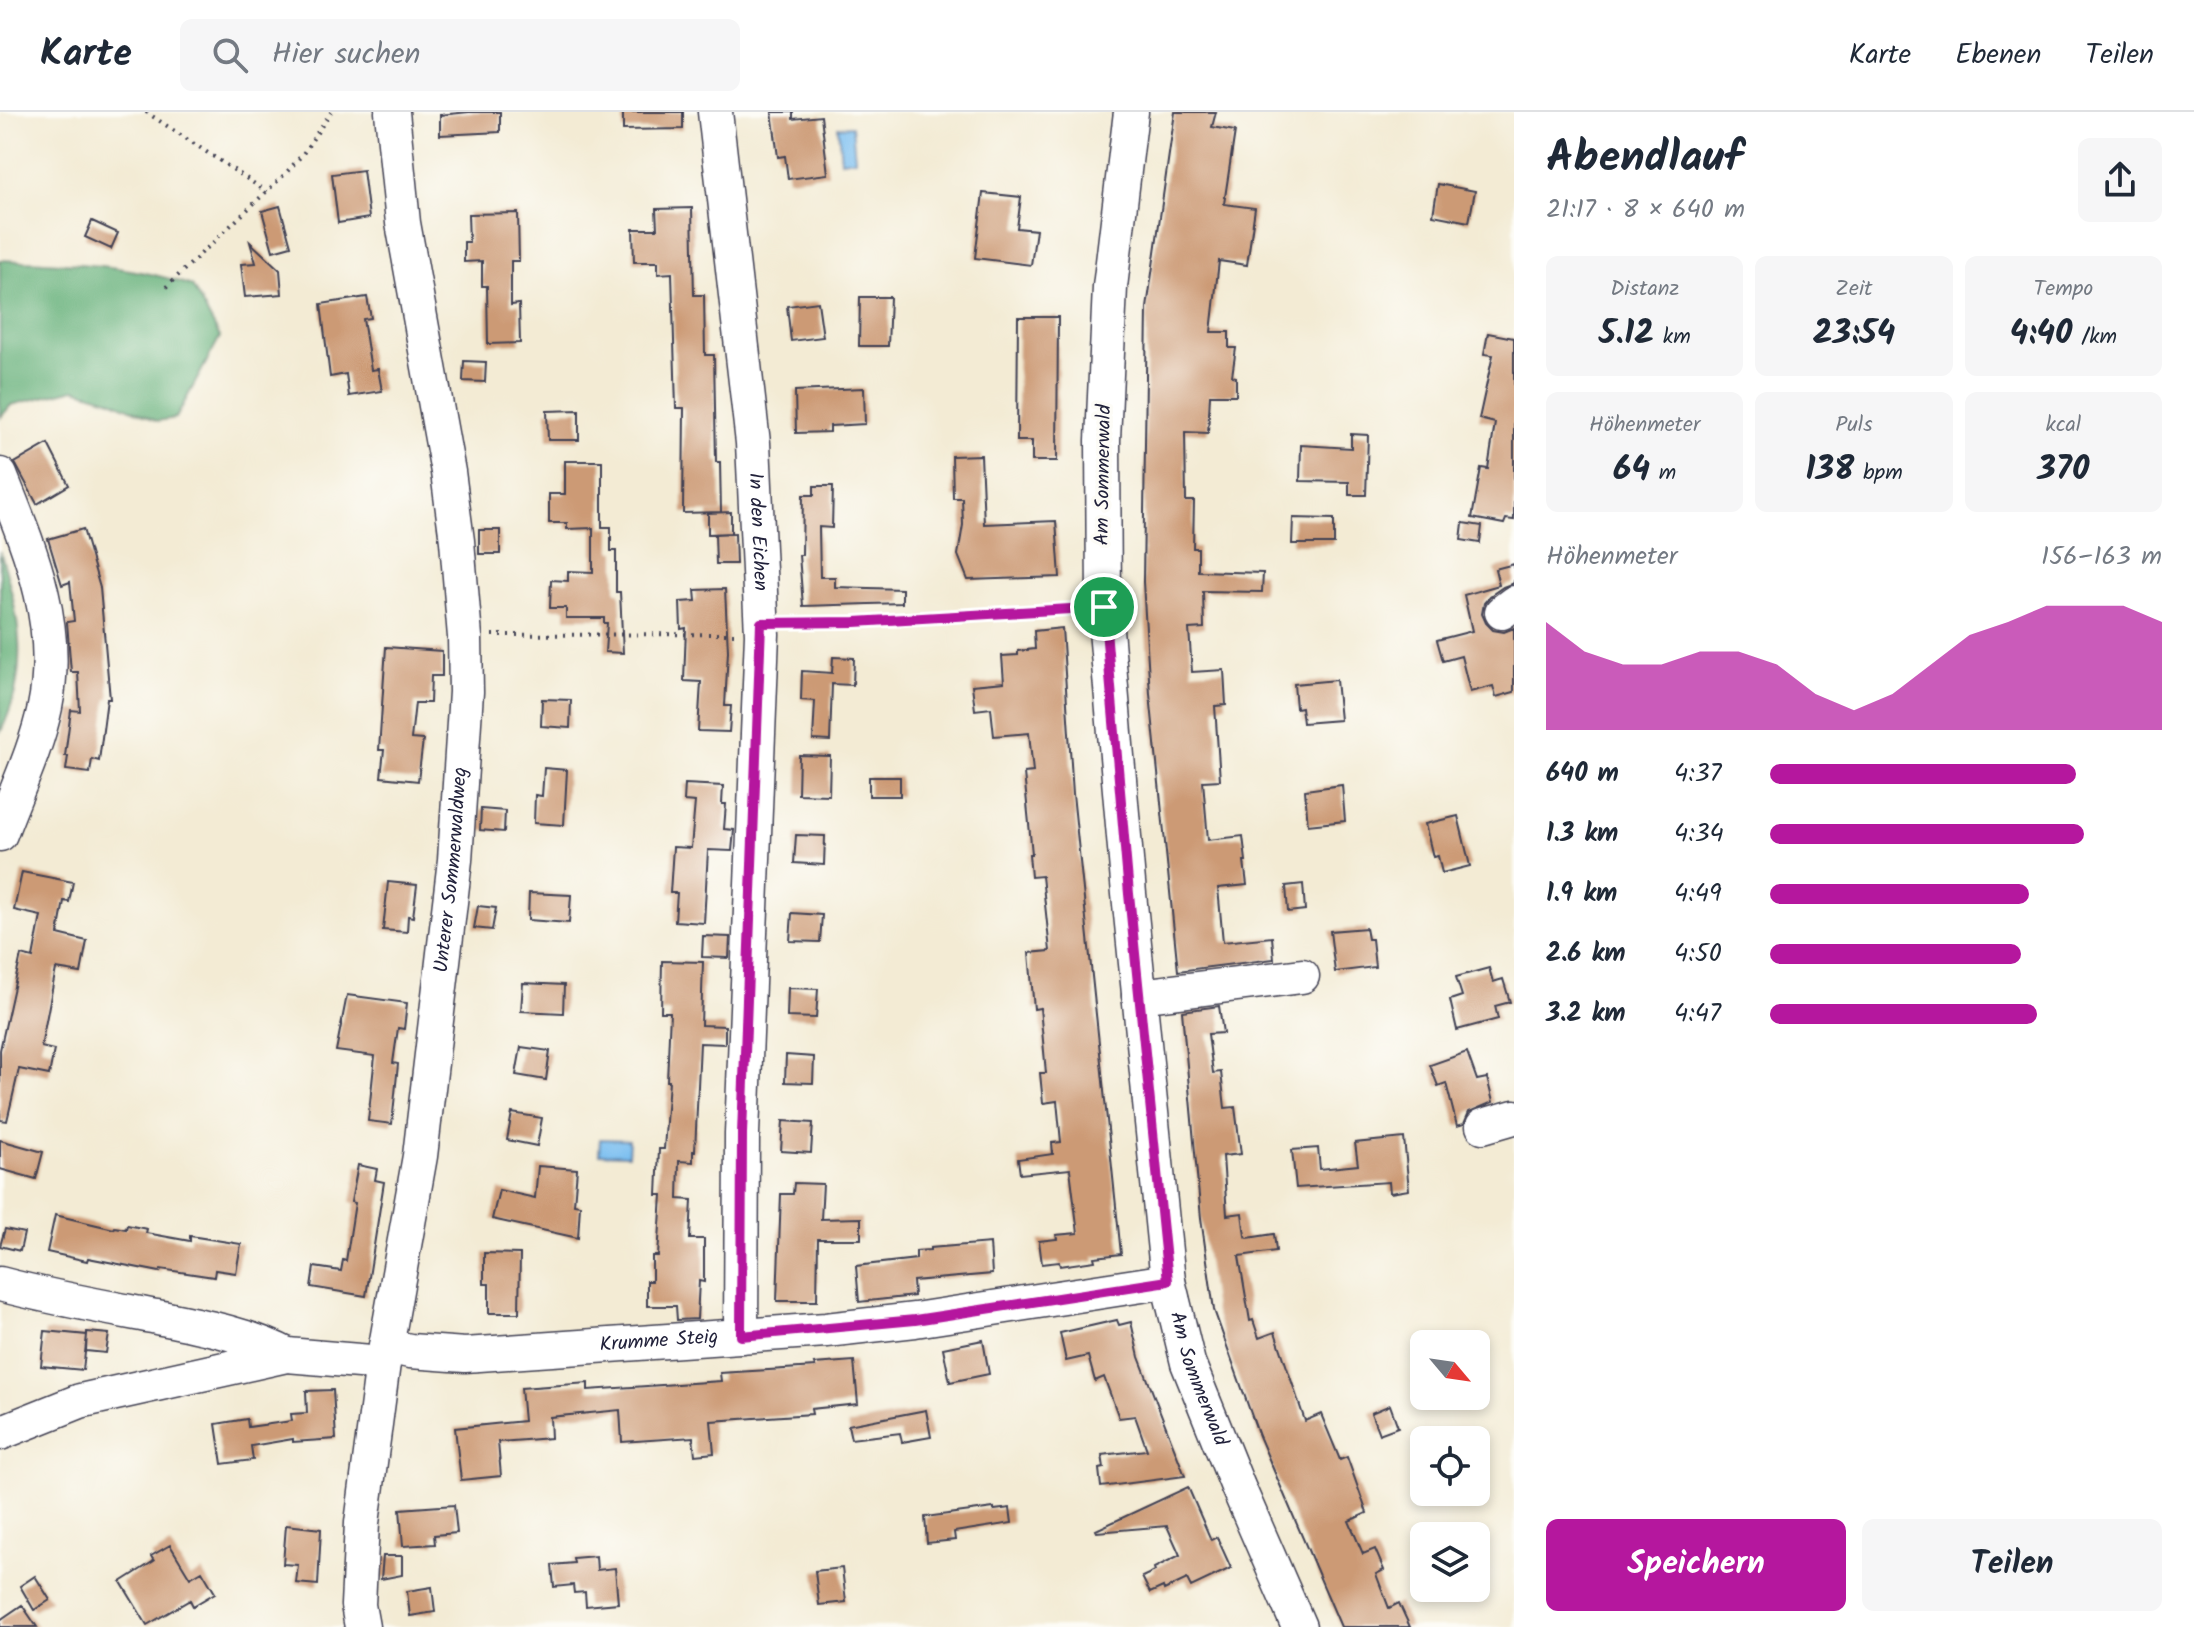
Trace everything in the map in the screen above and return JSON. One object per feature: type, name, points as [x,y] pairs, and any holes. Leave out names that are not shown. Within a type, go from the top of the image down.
[{"type":"street","name":"Unterer Sommerwaldweg","points":[[362,1627],[358,1605],[362,1523],[385,1354],[422,1141],[455,860],[466,692],[457,541],[448,472],[403,223],[392,112]]},
{"type":"street","name":"In den Eichen","points":[[715,112],[753,443],[761,628],[742,1134],[741,1336]]},
{"type":"street","name":"Am Sommerwald","points":[[1131,112],[1110,287],[1103,440],[1104,607],[1168,1281],[1188,1363],[1232,1474],[1299,1627]]},
{"type":"street","points":[[0,475],[33,556],[45,603],[50,670],[45,709],[0,834]]},
{"type":"street","points":[[1139,996],[1302,976]]},
{"type":"street","name":"Krumme Steig","points":[[0,1433],[80,1401],[287,1355],[465,1355],[741,1336],[915,1320],[1168,1281]]},
{"type":"street","name":"Krumme Steig","points":[[0,1284],[40,1295],[235,1334],[269,1345],[287,1355]]},
{"type":"path","points":[[146,112],[267,192]]},
{"type":"path","points":[[166,287],[302,155],[331,112]]},
{"type":"path","points":[[499,635],[761,628],[1104,607]]},
{"type":"green space","points":[[0,260],[121,268],[192,286],[220,337],[176,418],[157,421],[109,399],[75,389],[11,405],[0,418]]},
{"type":"green space","points":[[0,551],[17,620],[19,665],[10,710],[0,733]]},
{"type":"water","points":[[852,126],[855,159],[841,161],[838,127]]},
{"type":"water","points":[[600,1139],[629,1140],[628,1155],[599,1154]]},
{"type":"building","points":[[500,112],[500,132],[440,135],[440,115]]},
{"type":"building","points":[[623,112],[683,112],[683,129],[623,130]]},
{"type":"building","points":[[772,112],[793,112],[793,119],[821,116],[828,174],[788,179],[785,156],[778,157]]},
{"type":"building","points":[[1175,112],[1216,112],[1212,127],[1235,131],[1224,204],[1255,208],[1247,265],[1219,261],[1211,332],[1229,332],[1229,348],[1236,348],[1232,376],[1236,377],[1236,395],[1210,395],[1208,433],[1185,432],[1186,501],[1194,501],[1193,548],[1198,548],[1198,571],[1263,573],[1262,592],[1203,591],[1204,628],[1189,629],[1192,672],[1224,670],[1226,705],[1215,706],[1220,780],[1203,781],[1208,840],[1243,836],[1246,861],[1247,885],[1218,888],[1223,942],[1272,937],[1274,959],[1178,971],[1150,694],[1143,582],[1147,308]]},
{"type":"building","points":[[363,170],[369,218],[338,223],[332,174]]},
{"type":"building","points":[[1438,184],[1475,191],[1469,222],[1433,215]]},
{"type":"building","points":[[983,193],[1021,197],[1017,228],[1036,230],[1031,265],[975,258]]},
{"type":"building","points":[[280,206],[291,246],[273,251],[262,211]]},
{"type":"building","points":[[692,208],[694,295],[704,295],[705,355],[714,355],[716,462],[720,462],[721,512],[683,513],[684,408],[676,408],[672,273],[658,274],[658,262],[634,262],[633,229],[657,229],[656,209]]},
{"type":"building","points":[[518,213],[519,261],[511,261],[511,305],[519,304],[520,343],[488,344],[487,286],[482,286],[482,261],[464,262],[464,242],[469,242],[468,214]]},
{"type":"building","points":[[92,221],[118,233],[111,249],[85,237]]},
{"type":"building","points":[[250,242],[280,270],[282,294],[245,297],[241,264],[256,263]]},
{"type":"building","points":[[367,297],[371,318],[363,319],[371,370],[378,369],[382,391],[349,396],[346,374],[330,377],[321,304]]},
{"type":"building","points":[[860,297],[890,297],[888,346],[859,346]]},
{"type":"building","points":[[818,302],[823,337],[791,341],[787,306]]},
{"type":"building","points":[[1018,317],[1058,317],[1057,461],[1032,461],[1032,441],[1017,441]]},
{"type":"building","points":[[1488,333],[1514,338],[1514,520],[1506,519],[1504,524],[1472,518],[1481,468],[1488,469],[1495,423],[1479,419],[1493,355],[1484,354]]},
{"type":"building","points":[[464,361],[486,362],[485,382],[463,381]]},
{"type":"building","points":[[864,388],[865,424],[830,426],[830,432],[796,433],[795,391]]},
{"type":"building","points":[[579,410],[579,440],[548,440],[547,411]]},
{"type":"building","points":[[1351,434],[1368,435],[1366,495],[1349,495],[1349,482],[1300,481],[1301,445],[1351,448]]},
{"type":"building","points":[[48,444],[69,485],[37,504],[15,463]]},
{"type":"building","points":[[981,455],[984,524],[1056,521],[1060,577],[968,580],[958,555],[963,525],[962,498],[953,498],[952,456]]},
{"type":"building","points":[[565,461],[602,461],[602,527],[611,527],[611,551],[616,551],[616,592],[620,592],[623,653],[605,652],[607,623],[604,623],[604,618],[566,618],[566,608],[550,608],[551,580],[568,581],[568,571],[593,572],[593,528],[567,529],[567,523],[549,523],[549,494],[565,494]]},
{"type":"building","points":[[814,486],[833,486],[832,528],[819,527],[820,577],[835,577],[835,587],[902,589],[902,603],[803,606],[799,555],[802,555],[803,495],[814,495]]},
{"type":"building","points":[[731,512],[731,533],[708,534],[708,513]]},
{"type":"building","points":[[1293,518],[1334,519],[1334,544],[1292,544]]},
{"type":"building","points":[[1463,523],[1482,526],[1480,543],[1461,540]]},
{"type":"building","points":[[83,529],[100,588],[110,699],[107,699],[99,761],[92,759],[90,773],[66,770],[71,710],[80,711],[78,672],[71,672],[67,622],[74,621],[70,582],[62,585],[48,539]]},
{"type":"building","points":[[479,530],[500,530],[500,554],[479,554]]},
{"type":"building","points":[[735,533],[736,564],[716,564],[715,534]]},
{"type":"building","points":[[1514,564],[1514,583],[1490,596],[1484,603],[1482,614],[1493,630],[1504,632],[1514,628],[1514,692],[1496,697],[1493,686],[1470,692],[1461,656],[1443,661],[1437,640],[1472,631],[1464,595],[1499,585],[1495,569]]},
{"type":"building","points":[[725,589],[728,651],[725,706],[731,706],[729,732],[698,731],[701,682],[684,681],[686,628],[681,629],[680,602],[696,601],[695,590]]},
{"type":"building","points":[[1062,628],[1073,794],[1121,1254],[1060,1266],[1059,1262],[1042,1264],[1039,1241],[1057,1239],[1056,1235],[1078,1233],[1070,1169],[1020,1174],[1018,1159],[1053,1154],[1052,1143],[1061,1142],[1057,1101],[1043,1103],[1040,1073],[1046,1073],[1040,1008],[1034,1009],[1029,953],[1050,951],[1042,876],[1031,877],[1029,854],[1032,854],[1024,773],[1033,772],[1029,733],[994,736],[991,708],[975,710],[972,685],[1004,682],[1002,656],[1035,649],[1034,631]]},
{"type":"building","points":[[386,647],[442,651],[442,676],[431,676],[430,703],[415,703],[411,739],[423,740],[418,781],[381,777],[384,750],[379,750]]},
{"type":"building","points":[[833,657],[854,658],[853,685],[832,684],[830,741],[813,740],[815,701],[801,700],[802,671],[832,673]]},
{"type":"building","points":[[1336,680],[1340,720],[1303,723],[1301,707],[1296,708],[1294,684]]},
{"type":"building","points":[[542,699],[571,700],[570,728],[541,726]]},
{"type":"building","points":[[799,755],[830,756],[829,795],[798,794]]},
{"type":"building","points":[[544,768],[567,770],[564,825],[534,823],[535,795],[542,796]]},
{"type":"building","points":[[869,777],[900,777],[900,796],[869,796]]},
{"type":"building","points":[[685,784],[723,786],[722,804],[726,804],[724,829],[734,830],[732,851],[708,850],[704,923],[675,921],[677,893],[670,893],[673,847],[691,848],[695,802],[684,801]]},
{"type":"building","points":[[1342,785],[1345,821],[1308,825],[1305,790]]},
{"type":"building","points":[[481,809],[505,811],[504,832],[480,830]]},
{"type":"building","points":[[1458,816],[1470,866],[1442,873],[1438,856],[1433,857],[1425,824]]},
{"type":"building","points":[[796,835],[825,836],[824,865],[794,863]]},
{"type":"building","points":[[22,872],[73,882],[69,902],[64,901],[58,934],[87,941],[81,973],[56,969],[41,1047],[54,1050],[49,1075],[19,1069],[7,1121],[0,1120],[0,1050],[21,955],[33,958],[41,916],[14,910]]},
{"type":"building","points":[[388,882],[417,885],[413,917],[408,916],[407,932],[383,930]]},
{"type":"building","points":[[1303,884],[1305,910],[1288,912],[1286,886]]},
{"type":"building","points":[[529,893],[571,895],[569,923],[528,920]]},
{"type":"building","points":[[478,906],[496,908],[492,930],[474,928]]},
{"type":"building","points":[[792,913],[822,915],[820,942],[790,941]]},
{"type":"building","points":[[1366,928],[1368,939],[1372,939],[1375,967],[1335,972],[1330,931]]},
{"type":"building","points":[[703,936],[730,937],[729,958],[702,957]]},
{"type":"building","points":[[662,961],[703,962],[701,1025],[725,1026],[725,1044],[700,1043],[695,1151],[693,1162],[679,1161],[678,1199],[692,1200],[690,1239],[704,1239],[704,1282],[699,1281],[697,1319],[677,1320],[676,1306],[647,1306],[647,1281],[652,1281],[652,1256],[658,1256],[662,1195],[657,1195],[659,1149],[664,1149],[669,1081],[670,1012],[661,1012]]},
{"type":"building","points":[[1489,968],[1493,982],[1503,979],[1510,1002],[1495,1006],[1498,1019],[1457,1030],[1450,1000],[1462,996],[1456,977]]},
{"type":"building","points":[[523,983],[564,985],[563,1013],[521,1011]]},
{"type":"building","points":[[788,988],[818,989],[816,1018],[787,1017]]},
{"type":"building","points":[[347,995],[407,1003],[404,1029],[398,1028],[393,1063],[398,1064],[392,1124],[368,1121],[375,1056],[336,1051]]},
{"type":"building","points":[[1219,1006],[1223,1033],[1208,1034],[1213,1073],[1221,1072],[1225,1108],[1235,1107],[1241,1154],[1223,1156],[1227,1215],[1242,1213],[1245,1236],[1248,1238],[1274,1234],[1276,1251],[1239,1256],[1250,1321],[1253,1320],[1259,1338],[1275,1332],[1305,1421],[1321,1414],[1340,1460],[1347,1457],[1367,1513],[1349,1521],[1363,1554],[1375,1549],[1384,1570],[1376,1574],[1389,1608],[1399,1603],[1410,1627],[1341,1627],[1259,1436],[1214,1310],[1201,1218],[1182,1011]]},
{"type":"building","points":[[521,1047],[550,1051],[546,1080],[516,1075]]},
{"type":"building","points":[[1467,1052],[1477,1080],[1487,1078],[1493,1102],[1469,1112],[1464,1124],[1457,1126],[1446,1083],[1438,1086],[1430,1065]]},
{"type":"building","points":[[786,1055],[814,1057],[813,1083],[785,1082]]},
{"type":"building","points":[[512,1113],[542,1118],[537,1146],[507,1140]]},
{"type":"building","points":[[783,1121],[813,1123],[811,1153],[781,1151]]},
{"type":"building","points":[[1404,1138],[1409,1190],[1390,1193],[1389,1182],[1296,1188],[1292,1150],[1318,1148],[1320,1169],[1358,1165],[1355,1143]]},
{"type":"building","points":[[0,1140],[43,1152],[36,1179],[0,1169]]},
{"type":"building","points":[[358,1165],[377,1169],[375,1180],[384,1182],[366,1296],[311,1287],[314,1267],[341,1271],[343,1260],[346,1261]]},
{"type":"building","points":[[538,1166],[577,1169],[574,1204],[580,1205],[578,1238],[492,1219],[499,1190],[535,1198]]},
{"type":"building","points":[[794,1183],[823,1184],[821,1219],[861,1218],[861,1239],[818,1239],[817,1301],[777,1301],[781,1194],[793,1194]]},
{"type":"building","points":[[55,1215],[114,1229],[126,1229],[127,1225],[147,1229],[146,1233],[190,1241],[190,1236],[241,1244],[236,1273],[215,1270],[214,1277],[161,1269],[160,1272],[47,1252]]},
{"type":"building","points":[[5,1229],[24,1233],[20,1251],[0,1246]]},
{"type":"building","points":[[990,1243],[992,1274],[913,1281],[914,1296],[859,1302],[856,1266],[916,1259],[916,1251],[930,1248]]},
{"type":"building","points":[[484,1253],[520,1254],[519,1313],[489,1313],[489,1284],[484,1284]]},
{"type":"building","points":[[1117,1320],[1119,1325],[1131,1322],[1139,1357],[1185,1476],[1101,1487],[1099,1469],[1104,1468],[1102,1455],[1147,1450],[1135,1416],[1119,1418],[1104,1377],[1095,1381],[1088,1356],[1066,1361],[1060,1333]]},
{"type":"building","points":[[45,1331],[87,1335],[83,1370],[41,1366]]},
{"type":"building","points":[[87,1332],[109,1334],[106,1353],[86,1351]]},
{"type":"building","points":[[983,1340],[989,1374],[950,1382],[943,1348]]},
{"type":"building","points":[[854,1361],[858,1404],[811,1409],[812,1414],[711,1421],[714,1453],[695,1455],[693,1437],[622,1442],[620,1410],[550,1417],[551,1438],[498,1442],[501,1476],[461,1480],[455,1428],[524,1421],[521,1388],[588,1383],[588,1390],[721,1381],[720,1373],[815,1367],[814,1364]]},
{"type":"building","points":[[333,1390],[336,1439],[293,1442],[293,1439],[251,1446],[253,1460],[222,1464],[216,1424],[247,1419],[248,1427],[292,1421],[291,1414],[307,1413],[306,1391]]},
{"type":"building","points":[[1390,1405],[1398,1427],[1379,1434],[1371,1413]]},
{"type":"building","points":[[926,1410],[931,1437],[902,1442],[900,1433],[851,1439],[848,1425]]},
{"type":"building","points":[[1188,1487],[1211,1540],[1217,1537],[1231,1568],[1191,1587],[1187,1579],[1150,1593],[1142,1577],[1180,1555],[1167,1526],[1096,1530]]},
{"type":"building","points":[[454,1505],[457,1533],[434,1535],[435,1544],[403,1546],[400,1509]]},
{"type":"building","points":[[1010,1508],[1012,1523],[954,1532],[955,1540],[927,1543],[925,1517]]},
{"type":"building","points":[[286,1525],[321,1529],[318,1585],[296,1583],[298,1565],[283,1564]]},
{"type":"building","points":[[170,1545],[190,1578],[202,1571],[215,1593],[193,1606],[190,1600],[147,1625],[121,1582],[154,1561],[151,1556]]},
{"type":"building","points":[[383,1556],[402,1556],[402,1575],[381,1579]]},
{"type":"building","points":[[596,1556],[597,1570],[615,1568],[618,1603],[586,1606],[585,1592],[574,1593],[573,1585],[554,1587],[552,1565],[574,1563],[573,1558]]},
{"type":"building","points":[[842,1568],[846,1602],[819,1605],[815,1571]]},
{"type":"building","points":[[35,1576],[50,1600],[34,1610],[20,1586]]},
{"type":"building","points":[[432,1587],[435,1612],[410,1616],[407,1591]]},
{"type":"building","points":[[22,1605],[37,1627],[0,1627],[0,1620]]},
{"type":"route","points":[[1104,607],[1168,1281],[915,1320],[741,1336],[742,1134],[761,623],[855,622],[1104,607]]}]
